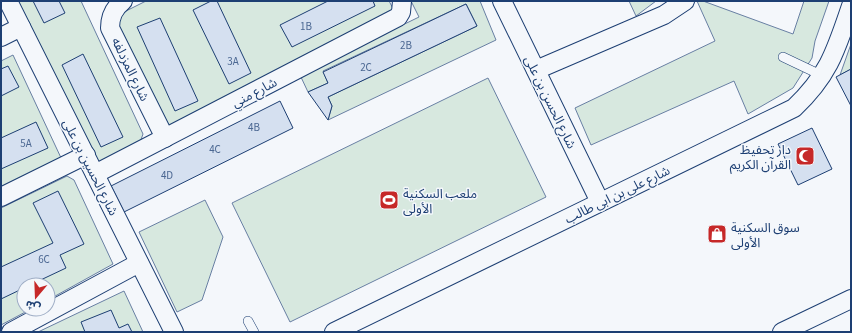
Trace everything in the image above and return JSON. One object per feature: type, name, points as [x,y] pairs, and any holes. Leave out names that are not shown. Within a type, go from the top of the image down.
[{"type":"street","name":"شارع الحسين بن على","points":[[8,1],[174,332]]},
{"type":"street","name":"شارع المزدلفه","points":[[123,1],[112,13],[110,28],[165,138]]},
{"type":"street","name":"شارع مني","points":[[95,174],[398,17],[401,12],[402,1]]},
{"type":"street","name":"شارع الحسن بن على","points":[[502,1],[600,202]]},
{"type":"street","points":[[536,70],[664,15],[685,1]]},
{"type":"street","name":"شارع على بن ابى طالب","points":[[334,332],[794,108],[814,87],[822,76],[835,51],[851,6]]},
{"type":"street","points":[[1,37],[21,27]]},
{"type":"street","points":[[1,196],[86,155]]},
{"type":"street","points":[[11,332],[139,263]]},
{"type":"street","points":[[782,332],[851,299]]},
{"type":"lane","points":[[783,57],[822,76]]},
{"type":"lane","points":[[248,321],[254,332]]},
{"type":"shaded area","points":[[10,1],[81,1],[143,134],[139,145],[99,164]]},
{"type":"shaded area","points":[[146,1],[389,1],[397,16],[166,127],[112,18]]},
{"type":"shaded area","points":[[411,1],[480,1],[496,40],[328,120],[332,106],[328,97],[477,26],[466,4],[323,71],[328,83],[308,92],[300,75],[419,17]]},
{"type":"shaded area","points":[[629,1],[656,1],[636,16]]},
{"type":"shaded area","points":[[697,1],[703,1],[793,34],[804,1],[829,1],[815,41],[812,58],[793,88],[748,114],[734,81],[591,145],[575,108],[715,41]]},
{"type":"shaded area","points":[[851,44],[851,69],[840,75]]},
{"type":"shaded area","points":[[13,55],[62,160],[1,189],[1,61]]},
{"type":"shaded area","name":"ملعب السكنية الأولى","points":[[488,78],[546,197],[290,322],[232,203]]},
{"type":"shaded area","points":[[67,176],[74,180],[113,264],[56,296],[56,277],[16,277],[16,317],[1,325],[1,208]]},
{"type":"shaded area","points":[[205,200],[223,237],[202,300],[177,312],[139,232]]},
{"type":"shaded area","points":[[124,291],[143,332],[38,332]]},
{"type":"building","points":[[33,1],[59,1],[65,13],[44,23]]},
{"type":"building","points":[[211,1],[217,1],[251,73],[229,84],[193,10]]},
{"type":"building","points":[[328,1],[373,1],[375,6],[292,47],[280,25]]},
{"type":"building","points":[[466,4],[477,26],[328,97],[332,106],[328,120],[308,92],[328,83],[323,72]]},
{"type":"building","points":[[160,18],[198,101],[175,111],[137,27]]},
{"type":"building","points":[[83,54],[123,137],[101,147],[62,65]]},
{"type":"building","points":[[8,66],[19,87],[1,96],[1,69]]},
{"type":"building","points":[[851,69],[851,106],[836,77]]},
{"type":"building","points":[[280,101],[293,128],[124,212],[111,186]]},
{"type":"building","points":[[36,122],[48,148],[1,169],[1,138]]},
{"type":"building","name":"دار تحفيظ القرآن الكريم","points":[[812,128],[832,169],[798,185],[778,144]]},
{"type":"building","points":[[58,191],[84,244],[60,255],[66,268],[47,277],[16,277],[16,292],[1,299],[1,267],[53,243],[33,203]]},
{"type":"building","points":[[111,310],[119,328],[128,324],[132,332],[85,332],[81,322]]},
{"type":"place","name":"دار تحفيظ القرآن الكريم","points":[[805,156]]},
{"type":"place","name":"ملعب السكنية الأولى","points":[[389,200]]},
{"type":"place","name":"سوق السكنية الأولى","points":[[717,234]]}]
